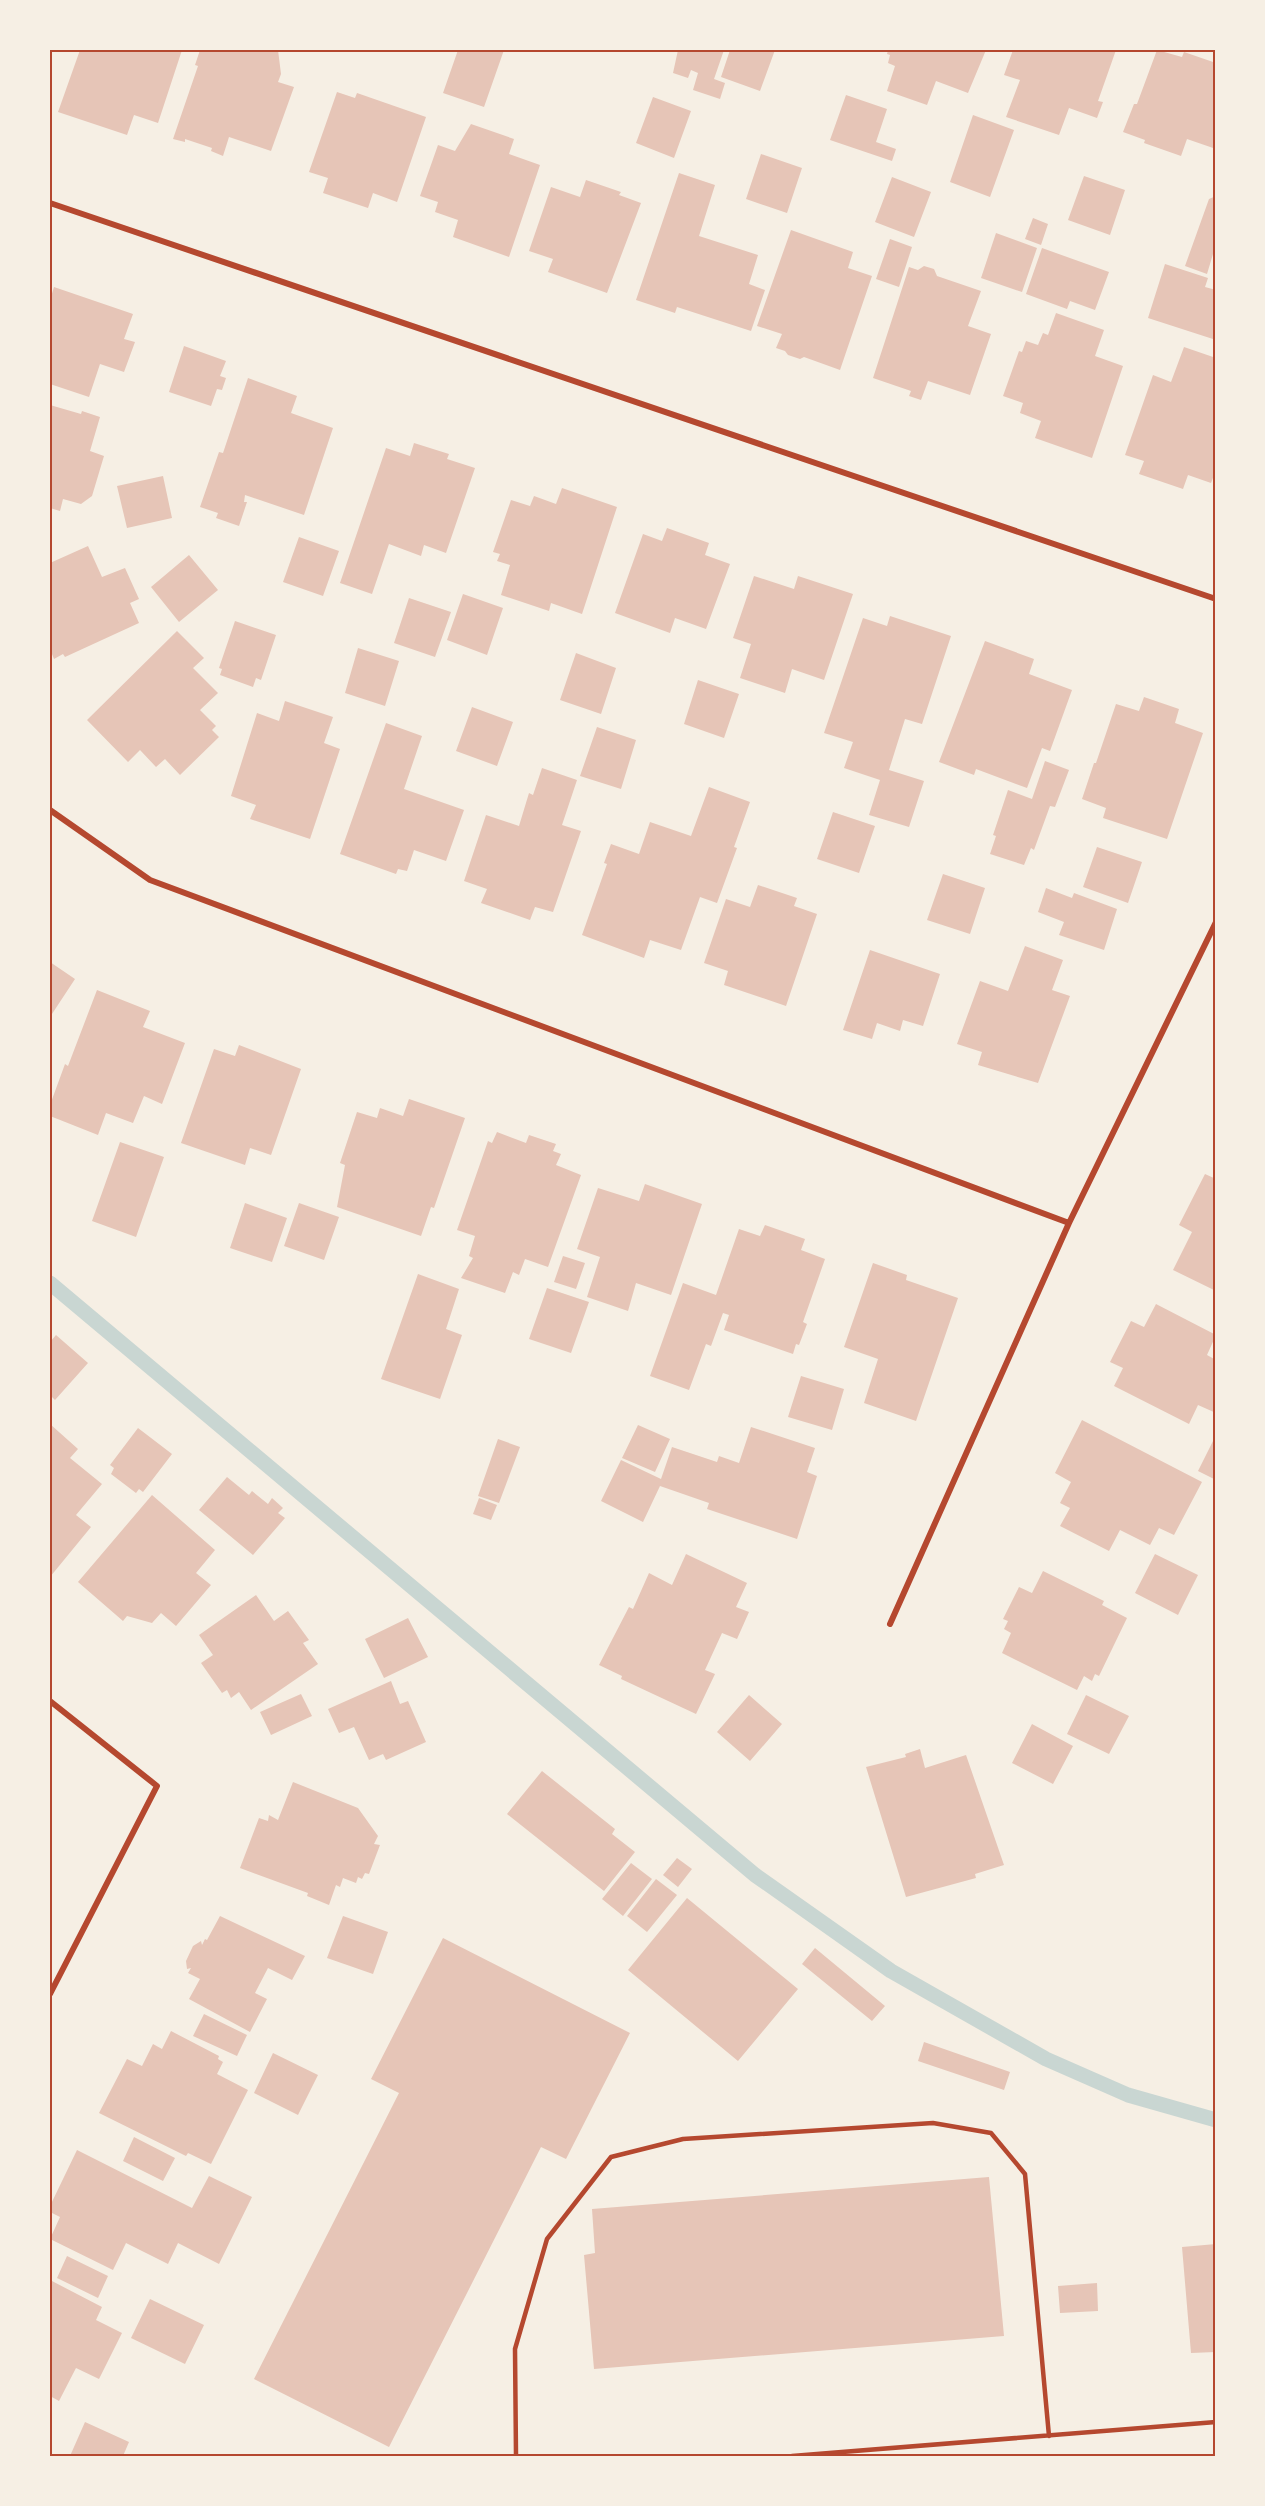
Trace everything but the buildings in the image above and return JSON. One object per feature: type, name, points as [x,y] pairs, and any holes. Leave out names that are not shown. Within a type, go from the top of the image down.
[{"type":"street","points":[[50,203],[1215,599]]},
{"type":"street","points":[[50,810],[150,880],[1069,1223]]},
{"type":"street","points":[[890,1624],[1069,1223],[1215,922]]},
{"type":"street","points":[[50,1701],[157,1786],[50,1994]]},
{"type":"lane","points":[[516,2457],[515,2349],[548,2239],[611,2157],[683,2139],[933,2123],[991,2133],[1026,2174],[1049,2436]]},
{"type":"lane","points":[[792,2457],[1215,2422]]},
{"type":"waterway","points":[[50,1283],[755,1875],[891,1971],[1046,2059],[1128,2095],[1216,2120]]}]
